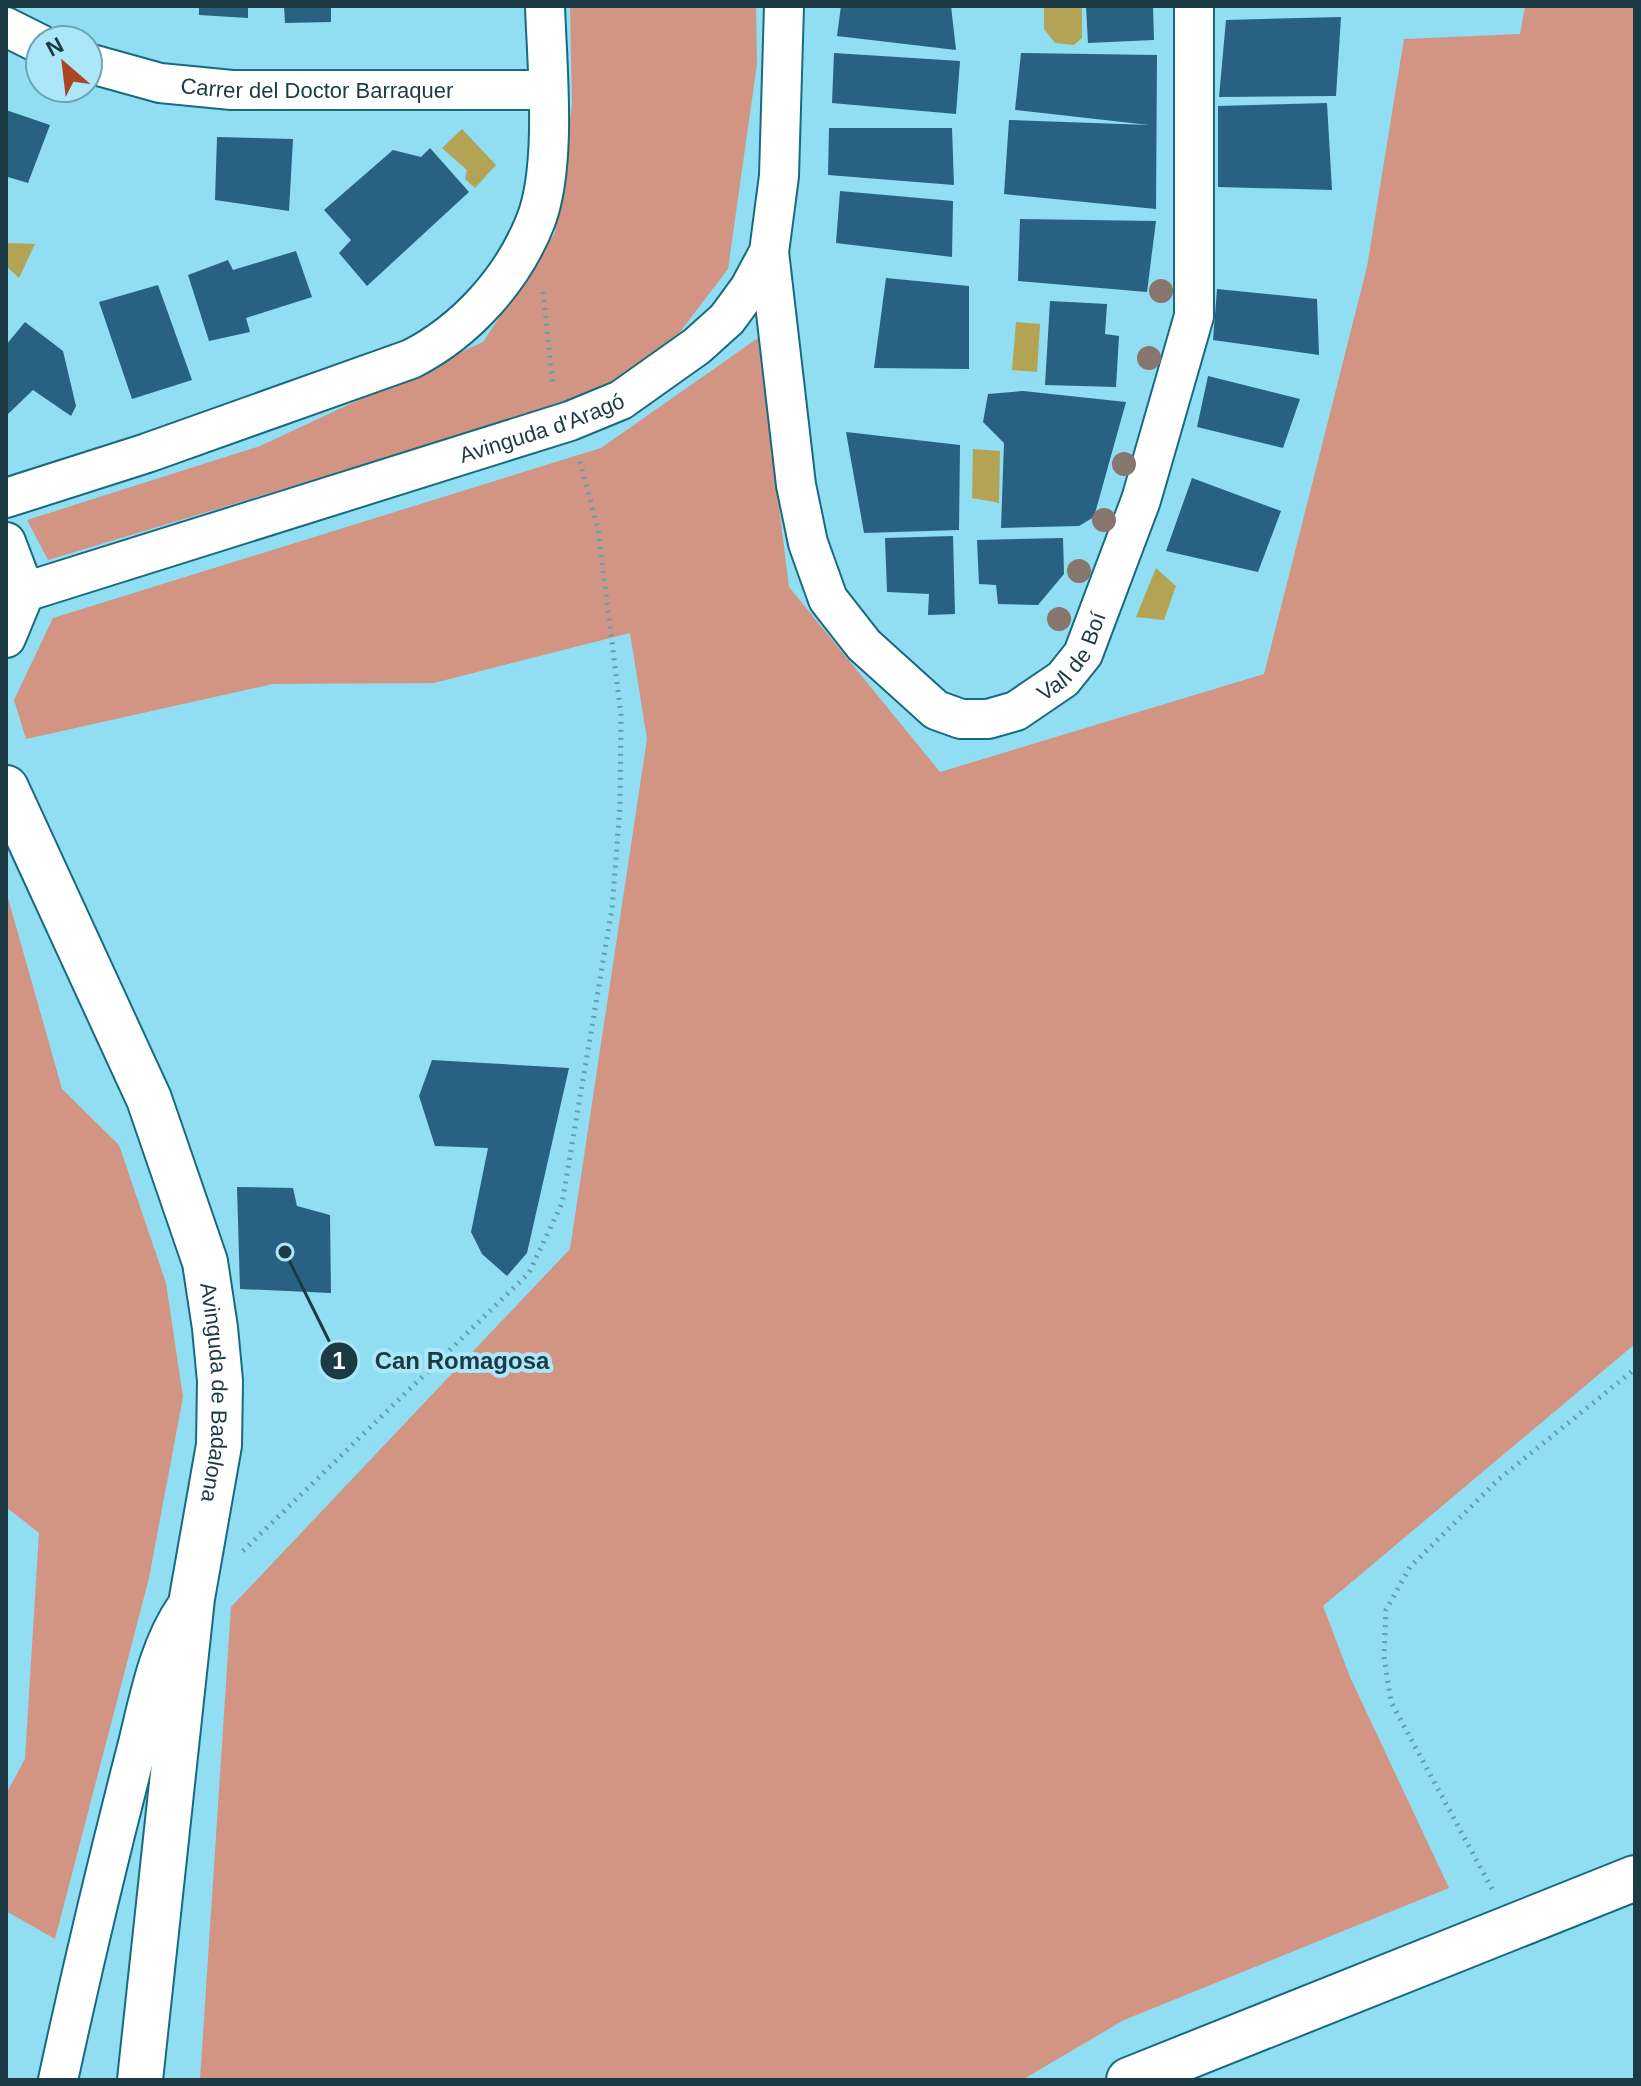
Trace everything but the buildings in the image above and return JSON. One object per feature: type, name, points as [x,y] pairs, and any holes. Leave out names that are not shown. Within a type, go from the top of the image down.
[{"type":"street","points":[[6,498],[368,375],[441,344],[480,308],[509,270],[536,219],[547,151],[545,6]]},
{"type":"street","name":"Avinguda d'Aragó","points":[[25,592],[570,421],[621,400],[697,346],[727,319],[749,289],[769,252],[779,176],[784,6]]},
{"type":"street","name":"Vall de Boí","points":[[769,252],[796,485],[808,543],[828,599],[864,645],[936,710],[961,719],[988,719],[1016,711],[1063,679],[1083,654],[1141,500],[1194,316],[1194,6]]},
{"type":"street","points":[[6,27],[24,36]]},
{"type":"street","name":"Carrer del Doctor Barraquer","points":[[104,67],[160,83],[232,90],[547,90]]},
{"type":"street","points":[[6,542],[25,592],[6,638]]},
{"type":"street","name":"Avinguda de Badalona","points":[[6,788],[149,1099],[205,1262],[220,1381],[219,1445],[192,1598],[140,2080]]},
{"type":"street","points":[[58,2080],[91,1929],[149,1703],[173,1625],[192,1598]]},
{"type":"street","points":[[1129,2080],[1635,1878]]},
{"type":"path","points":[[192,1598],[300,1498],[529,1273],[562,1203],[612,909],[620,806],[621,715],[598,529],[570,421],[551,379],[536,219]]},
{"type":"path","points":[[1510,1926],[1391,1702],[1384,1657],[1386,1610],[1410,1567],[1499,1479],[1635,1369]]},
{"type":"shaded area","points":[[570,6],[756,6],[757,64],[728,269],[670,345],[601,393],[48,560],[27,520],[260,446],[483,342],[555,233],[572,104]]},
{"type":"shaded area","points":[[1044,6],[1082,6],[1082,38],[1074,45],[1055,43],[1044,29]]},
{"type":"shaded area","points":[[1525,6],[1635,6],[1635,1344],[1323,1606],[1350,1677],[1449,1888],[1124,2020],[1022,2080],[200,2080],[231,1607],[570,1249],[647,739],[630,633],[434,683],[273,684],[26,739],[14,700],[53,618],[601,448],[758,338],[789,587],[940,772],[1264,674],[1367,267],[1404,39],[1520,34]]},
{"type":"shaded area","points":[[462,129],[496,165],[475,188],[465,179],[467,170],[442,148]]},
{"type":"shaded area","points":[[6,243],[35,244],[19,278],[6,266]]},
{"type":"shaded area","points":[[1016,322],[1040,324],[1037,372],[1012,370]]},
{"type":"shaded area","points":[[973,449],[1000,451],[999,503],[972,498]]},
{"type":"shaded area","points":[[1156,568],[1176,586],[1164,620],[1136,617]]},
{"type":"shaded area","points":[[6,891],[62,1089],[119,1145],[166,1283],[183,1397],[149,1578],[55,1939],[6,1911],[6,1794],[25,1759],[39,1533],[6,1507]]},
{"type":"place","name":"Can Romagosa","points":[[285,1252]]}]
